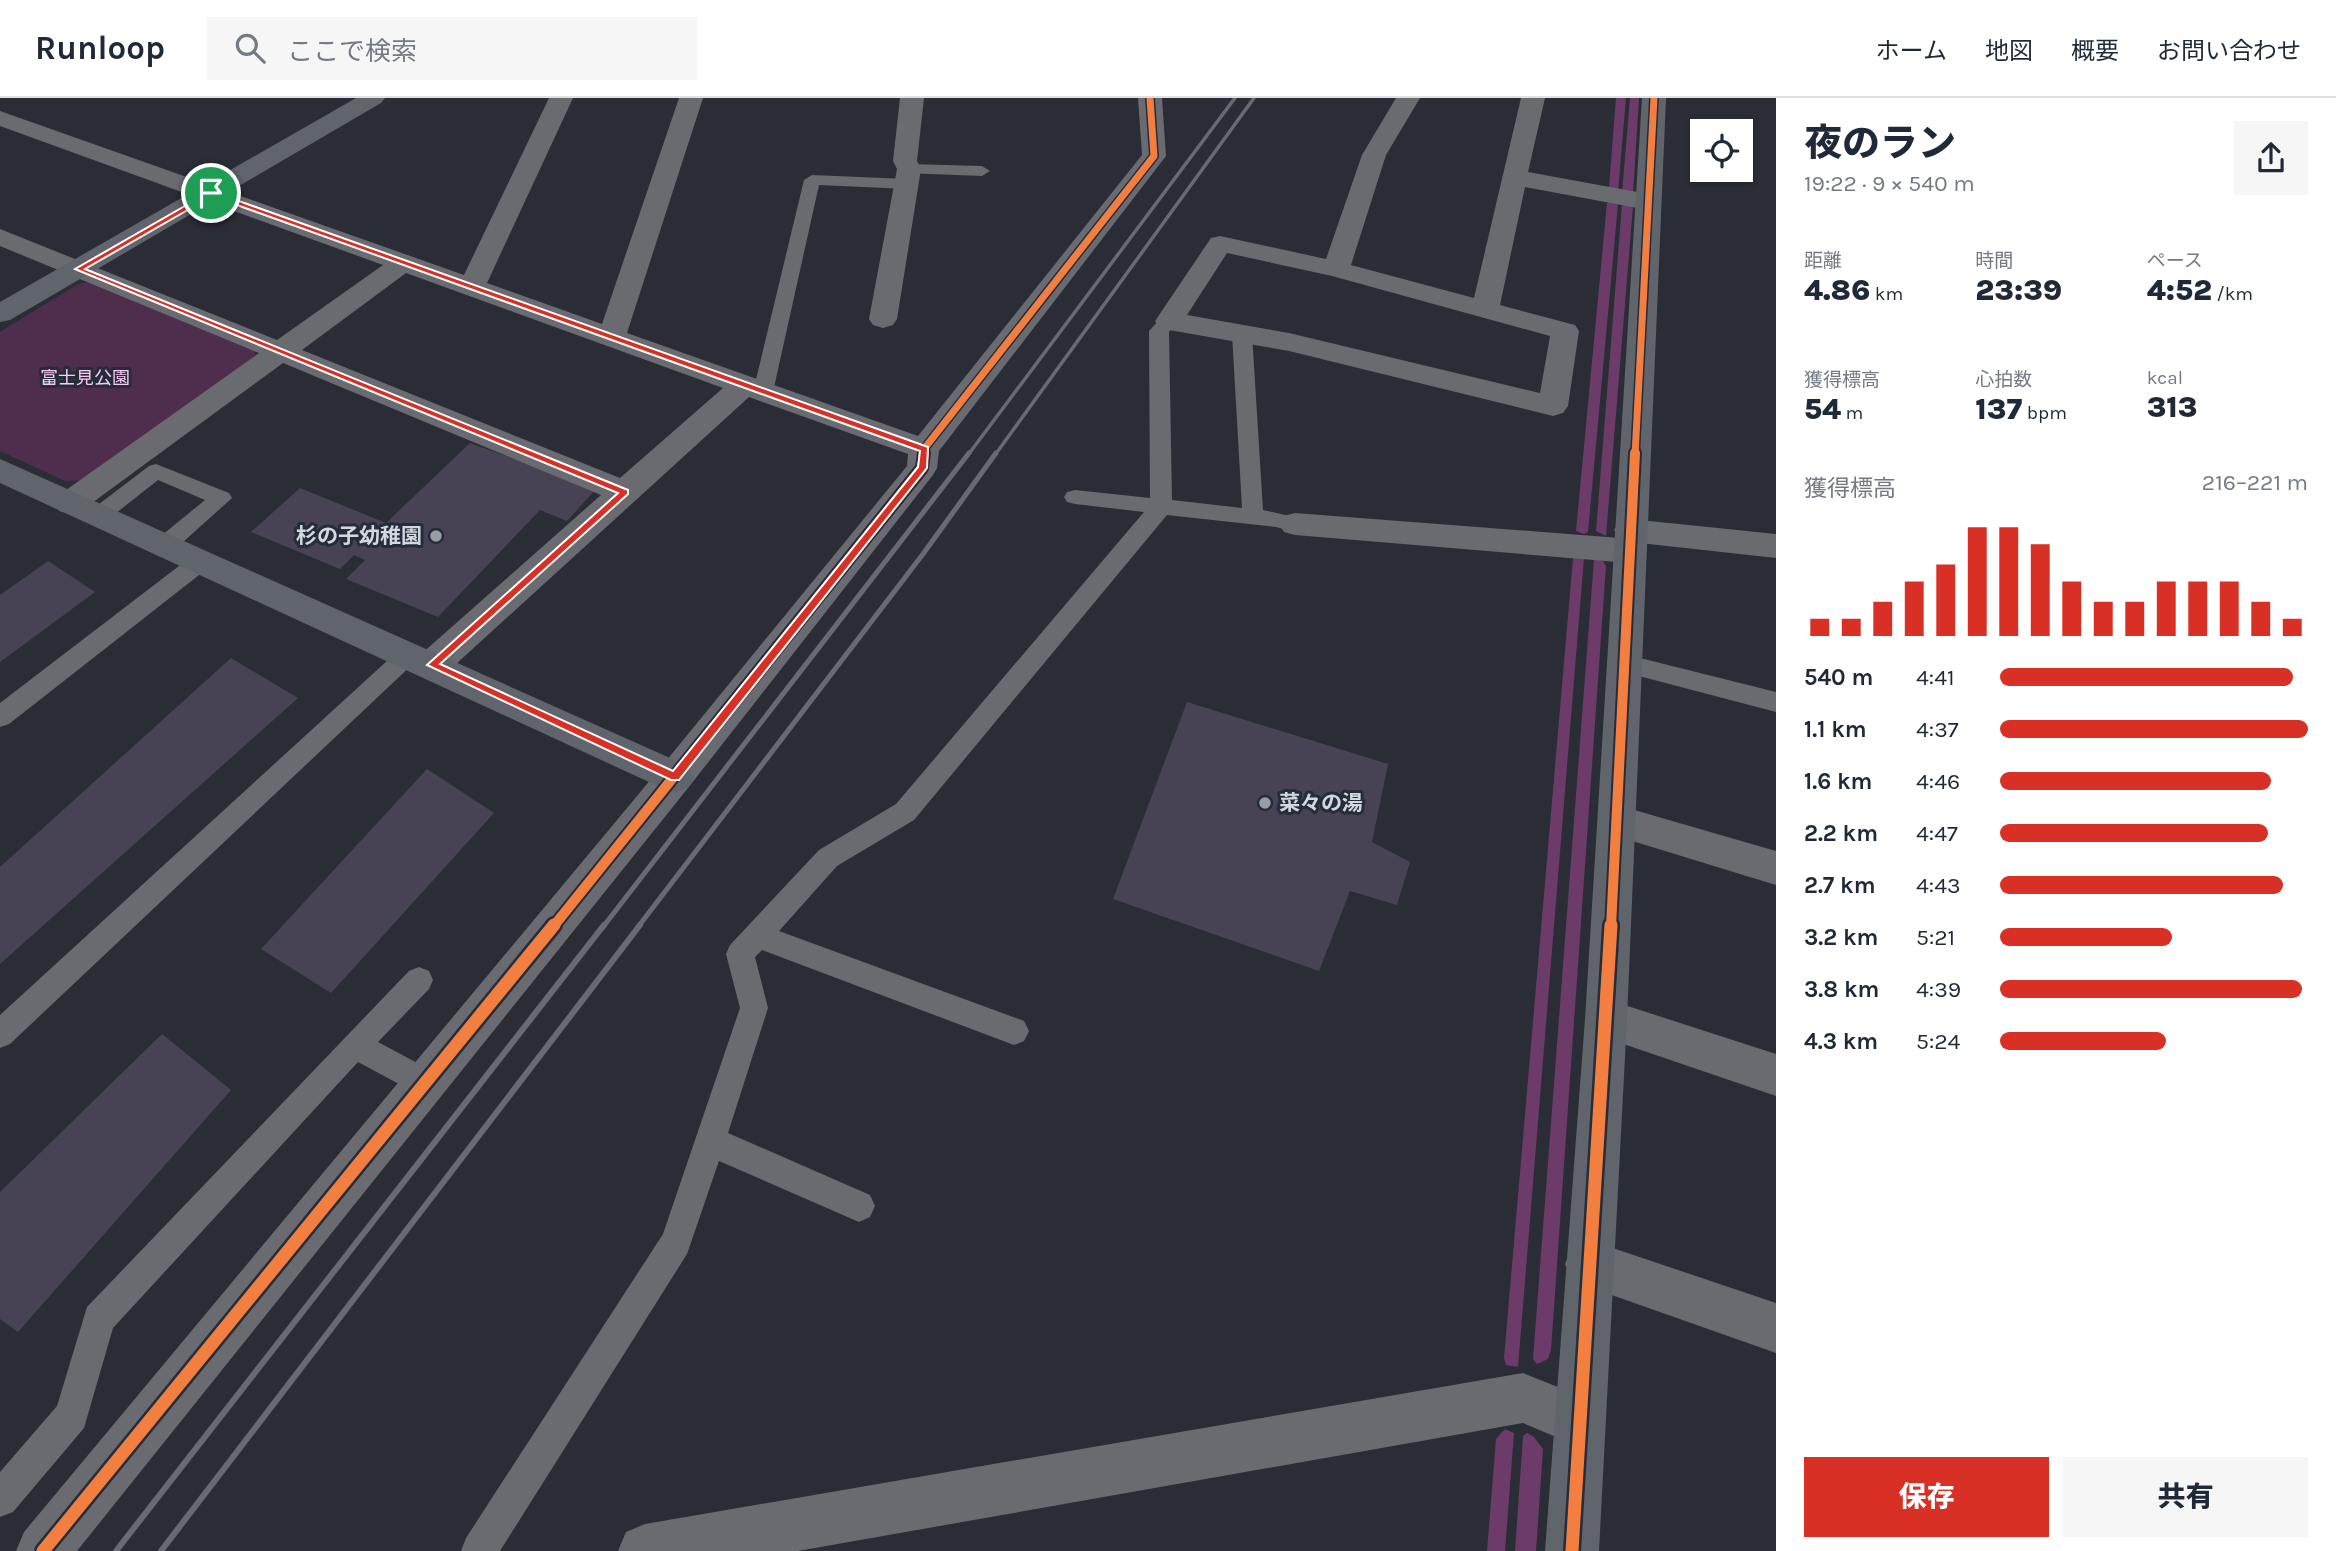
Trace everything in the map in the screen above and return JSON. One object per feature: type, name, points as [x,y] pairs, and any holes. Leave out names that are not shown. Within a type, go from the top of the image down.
[{"type":"street","points":[[0,314],[373,98]]},
{"type":"street","points":[[471,287],[561,98]]},
{"type":"street","points":[[612,337],[691,98]]},
{"type":"street","points":[[883,319],[908,177],[905,161],[912,98]]},
{"type":"street","points":[[43,1551],[675,776],[922,468],[924,449],[1154,156],[1150,98]]},
{"type":"street","points":[[1336,269],[1374,155],[1408,98]]},
{"type":"street","points":[[1485,309],[1533,98]]},
{"type":"street","points":[[1572,1551],[1606,1019],[1654,98]]},
{"type":"street","points":[[0,118],[924,449]]},
{"type":"street","points":[[1514,177],[1648,202]]},
{"type":"street","points":[[0,237],[624,492]]},
{"type":"street","points":[[1220,244],[1336,269],[1485,309],[1565,331],[1553,406],[1289,342],[1169,321],[1220,244]]},
{"type":"street","points":[[84,510],[281,351],[403,263]]},
{"type":"street","points":[[420,660],[754,388]]},
{"type":"street","points":[[4,478],[84,510],[675,776]]},
{"type":"street","points":[[1294,524],[1776,546]]},
{"type":"street","points":[[1617,821],[1776,868]]},
{"type":"street","points":[[1606,1019],[1776,1075]]},
{"type":"street","points":[[1589,1264],[1776,1328]]},
{"type":"street","points":[[645,1551],[1524,1398],[1580,1421]]},
{"type":"lane","points":[[754,388],[813,180],[982,171]]},
{"type":"lane","points":[[479,1551],[676,1244],[754,1008],[740,954],[828,858],[905,812],[1161,507],[1160,331],[1169,321]]},
{"type":"lane","points":[[1242,334],[1253,516]]},
{"type":"lane","points":[[84,510],[156,471],[221,498],[164,546]]},
{"type":"lane","points":[[1075,497],[1253,516],[1294,524]]},
{"type":"lane","points":[[0,718],[200,562]]},
{"type":"lane","points":[[0,1034],[420,660]]},
{"type":"lane","points":[[1624,663],[1776,702]]},
{"type":"lane","points":[[757,935],[1014,1031]]},
{"type":"lane","points":[[0,1499],[72,1416],[99,1319],[419,980]]},
{"type":"lane","points":[[355,1045],[425,1083]]},
{"type":"lane","points":[[709,1140],[859,1206]]},
{"type":"green space","name":"富士見公園","points":[[100,280],[255,344],[255,356],[87,480],[65,481],[0,451],[0,332],[78,284]]},
{"type":"shaded area","points":[[1616,98],[1626,98],[1618,191],[1609,187]]},
{"type":"shaded area","points":[[1630,98],[1639,98],[1633,194],[1622,193]]},
{"type":"shaded area","points":[[1607,203],[1618,204],[1588,532],[1584,534],[1576,531]]},
{"type":"shaded area","points":[[1622,204],[1633,206],[1606,536],[1596,531]]},
{"type":"shaded area","points":[[1573,558],[1584,558],[1518,1367],[1506,1365],[1504,1358]]},
{"type":"shaded area","points":[[1594,559],[1603,561],[1606,566],[1551,1350],[1548,1359],[1537,1364],[1533,1359]]},
{"type":"shaded area","points":[[1505,1429],[1514,1433],[1505,1551],[1487,1551],[1496,1439]]},
{"type":"shaded area","points":[[1527,1433],[1534,1437],[1543,1449],[1536,1551],[1515,1551],[1523,1436]]},
{"type":"building","points":[[470,443],[596,489],[567,521],[540,510],[438,617],[346,579],[365,560],[354,555],[340,569],[251,532],[300,488],[386,523]]},
{"type":"building","points":[[48,561],[95,592],[0,662],[0,595]]},
{"type":"building","points":[[231,658],[298,698],[0,964],[0,867]]},
{"type":"building","name":"菜々の湯","points":[[1187,702],[1388,764],[1372,842],[1410,862],[1397,905],[1350,891],[1319,971],[1113,899]]},
{"type":"building","points":[[427,769],[494,813],[331,993],[261,949]]},
{"type":"building","points":[[162,1034],[231,1090],[18,1332],[0,1319],[0,1192]]},
{"type":"railway","points":[[968,455],[1235,98]]},
{"type":"railway","points":[[995,455],[1254,98]]},
{"type":"railway","points":[[603,927],[969,453]]},
{"type":"railway","points":[[638,927],[923,554],[996,453]]},
{"type":"railway","points":[[116,1551],[604,925]]},
{"type":"railway","points":[[161,1551],[640,925]]},
{"type":"cycle path","points":[[43,1551],[675,777],[922,468],[924,449],[1154,156],[1150,98]]},
{"type":"cycle path","points":[[1572,1551],[1606,1019],[1654,98]]},
{"type":"place","name":"杉の子幼稚園","points":[[436,536]]},
{"type":"place","name":"菜々の湯","points":[[1265,803]]},
{"type":"route","points":[[211,193],[924,449],[922,468],[675,776],[432,665],[624,492],[79,269],[211,193]]}]
